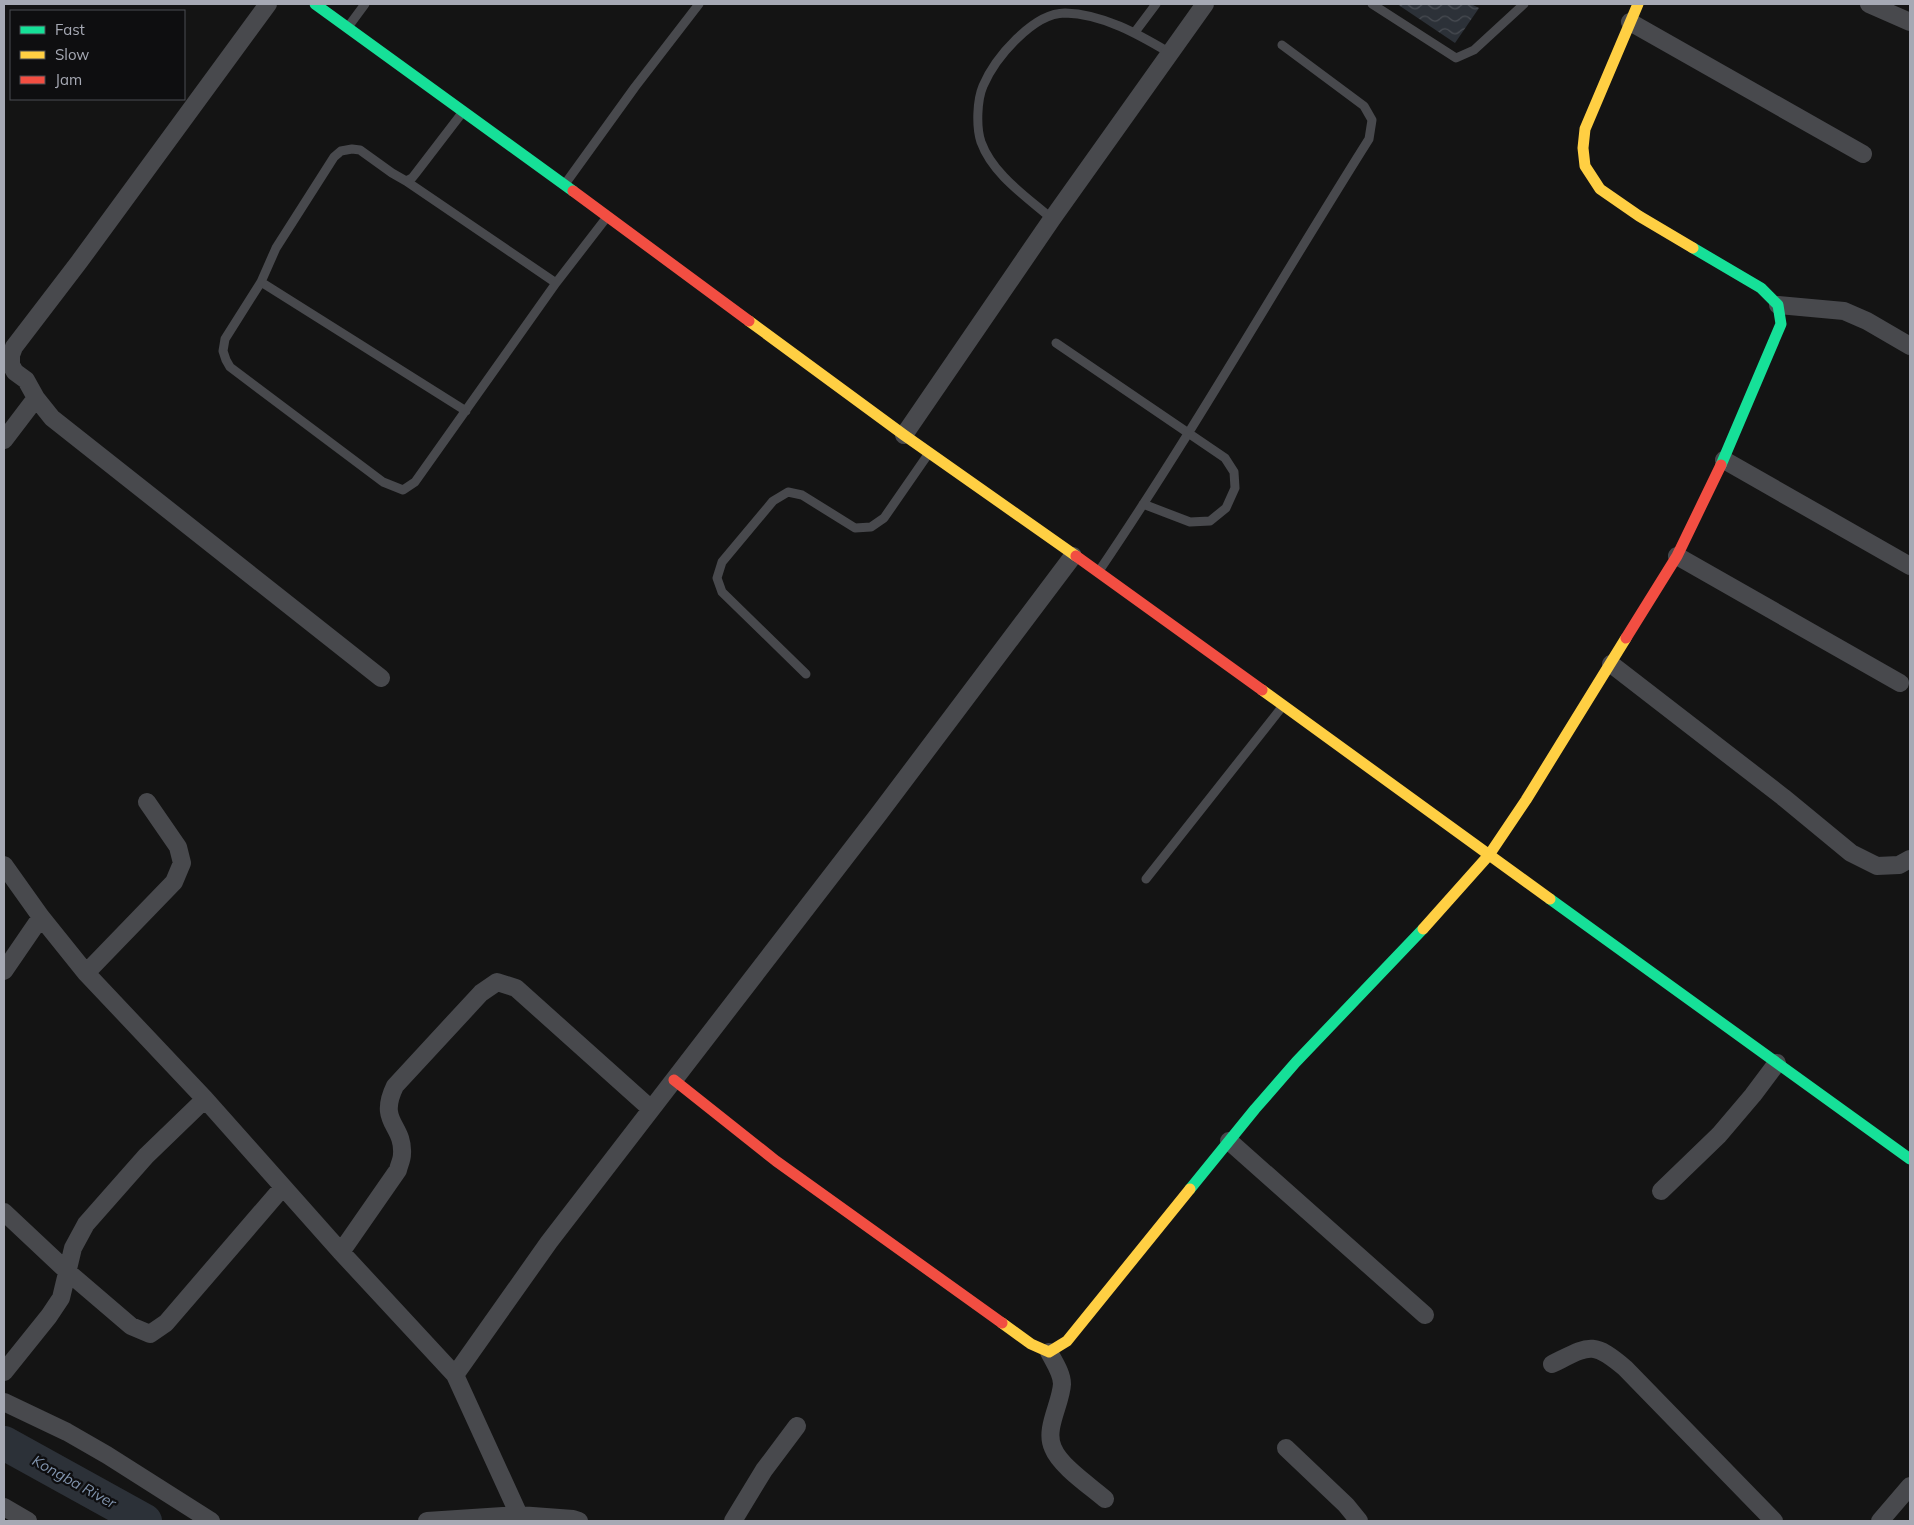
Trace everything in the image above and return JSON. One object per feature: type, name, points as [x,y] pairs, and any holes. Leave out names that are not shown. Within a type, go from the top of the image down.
[{"type":"street","points":[[268,4],[79,262],[14,347],[10,355],[14,368],[52,418],[381,678]]},
{"type":"street","points":[[315,4],[608,216],[904,435],[1098,572],[1910,1159]]},
{"type":"street","points":[[904,435],[1052,219],[1205,4]]},
{"type":"street","points":[[1050,1352],[1067,1341],[1229,1141],[1296,1062],[1446,905],[1489,855],[1526,800],[1677,556],[1724,460],[1781,324],[1778,306],[1762,288],[1639,216],[1600,190],[1585,166],[1583,148],[1585,129],[1638,4]]},
{"type":"street","points":[[1869,4],[1910,22]]},
{"type":"street","points":[[1630,22],[1863,154]]},
{"type":"street","points":[[1778,306],[1844,311],[1867,321],[1910,346]]},
{"type":"street","points":[[4,440],[36,398]]},
{"type":"street","points":[[1724,460],[1910,566]]},
{"type":"street","points":[[455,1375],[549,1242],[878,815],[1073,556]]},
{"type":"street","points":[[1677,556],[1900,683]]},
{"type":"street","points":[[1611,664],[1783,797],[1851,853],[1877,866],[1899,865],[1910,859]]},
{"type":"street","points":[[86,973],[174,882],[182,863],[178,847],[147,802]]},
{"type":"street","points":[[4,865],[41,917],[86,973],[205,1099],[341,1252],[455,1375],[519,1518]]},
{"type":"street","points":[[4,971],[41,917]]},
{"type":"street","points":[[341,1252],[398,1170],[402,1154],[400,1140],[388,1113],[389,1099],[396,1086],[481,993],[496,982],[516,988],[651,1109]]},
{"type":"street","points":[[1661,1191],[1719,1135],[1753,1095],[1776,1063]]},
{"type":"street","points":[[674,1080],[776,1161],[1031,1344],[1050,1352],[1062,1383],[1051,1432],[1052,1447],[1060,1460],[1105,1499]]},
{"type":"street","points":[[4,1372],[61,1298],[74,1248],[86,1224],[146,1156],[205,1099]]},
{"type":"street","points":[[1229,1141],[1425,1315]]},
{"type":"street","points":[[4,1212],[68,1273],[131,1326],[150,1334],[166,1323],[283,1187]]},
{"type":"street","points":[[1552,1364],[1585,1348],[1605,1351],[1626,1368],[1774,1521]]},
{"type":"street","points":[[4,1402],[66,1432],[107,1455],[211,1521]]},
{"type":"street","points":[[733,1521],[764,1470],[797,1426]]},
{"type":"street","points":[[1286,1448],[1346,1505],[1359,1521]]},
{"type":"street","points":[[1880,1521],[1910,1486]]},
{"type":"street","points":[[4,1507],[28,1521]]},
{"type":"street","points":[[427,1521],[519,1518],[572,1519],[579,1521]]},
{"type":"lane","points":[[348,27],[365,4]]},
{"type":"lane","points":[[564,184],[699,4]]},
{"type":"lane","points":[[1135,32],[1156,4]]},
{"type":"lane","points":[[1372,4],[1456,58],[1474,50],[1524,4]]},
{"type":"lane","points":[[1052,219],[994,167],[981,142],[977,122],[983,87],[1006,48],[1043,18],[1062,13],[1090,15],[1135,32],[1170,53]]},
{"type":"lane","points":[[1098,572],[1188,434],[1300,248],[1369,139],[1372,120],[1364,106],[1282,45]]},
{"type":"lane","points":[[406,181],[412,178],[463,111]]},
{"type":"lane","points":[[556,283],[360,150],[352,149],[341,152],[329,163],[276,248],[261,282],[225,339],[223,351],[230,367],[383,482],[403,490],[415,482],[556,283],[608,216]]},
{"type":"lane","points":[[261,282],[466,411]]},
{"type":"lane","points":[[1056,343],[1224,458],[1234,472],[1235,488],[1226,508],[1210,521],[1190,522],[1143,504]]},
{"type":"lane","points":[[806,674],[722,592],[717,578],[722,562],[773,501],[788,492],[802,495],[855,528],[871,527],[884,518],[930,453]]},
{"type":"lane","points":[[1146,879],[1283,706]]},
{"type":"water","points":[[1397,4],[1471,4],[1479,8],[1455,43]]},
{"type":"waterway","name":"Kongba River","points":[[4,1443],[145,1521]]},
{"type":"traffic: fast","points":[[315,4],[573,191]]},
{"type":"traffic: fast","points":[[1693,248],[1761,288],[1778,305],[1781,324],[1721,465]]},
{"type":"traffic: fast","points":[[1550,899],[1910,1159]]},
{"type":"traffic: fast","points":[[1190,1189],[1296,1062],[1423,929]]},
{"type":"traffic: slow","points":[[1638,4],[1585,129],[1583,148],[1585,166],[1600,189],[1639,216],[1693,248]]},
{"type":"traffic: slow","points":[[749,321],[904,435],[1076,556]]},
{"type":"traffic: slow","points":[[1423,929],[1489,855],[1526,800],[1626,638]]},
{"type":"traffic: slow","points":[[1262,690],[1550,899]]},
{"type":"traffic: slow","points":[[1002,1323],[1031,1344],[1049,1352],[1067,1341],[1190,1189]]},
{"type":"traffic: jam","points":[[573,191],[749,321]]},
{"type":"traffic: jam","points":[[1626,638],[1677,556],[1721,465]]},
{"type":"traffic: jam","points":[[1076,556],[1262,690]]},
{"type":"traffic: jam","points":[[674,1080],[776,1161],[1002,1323]]}]
